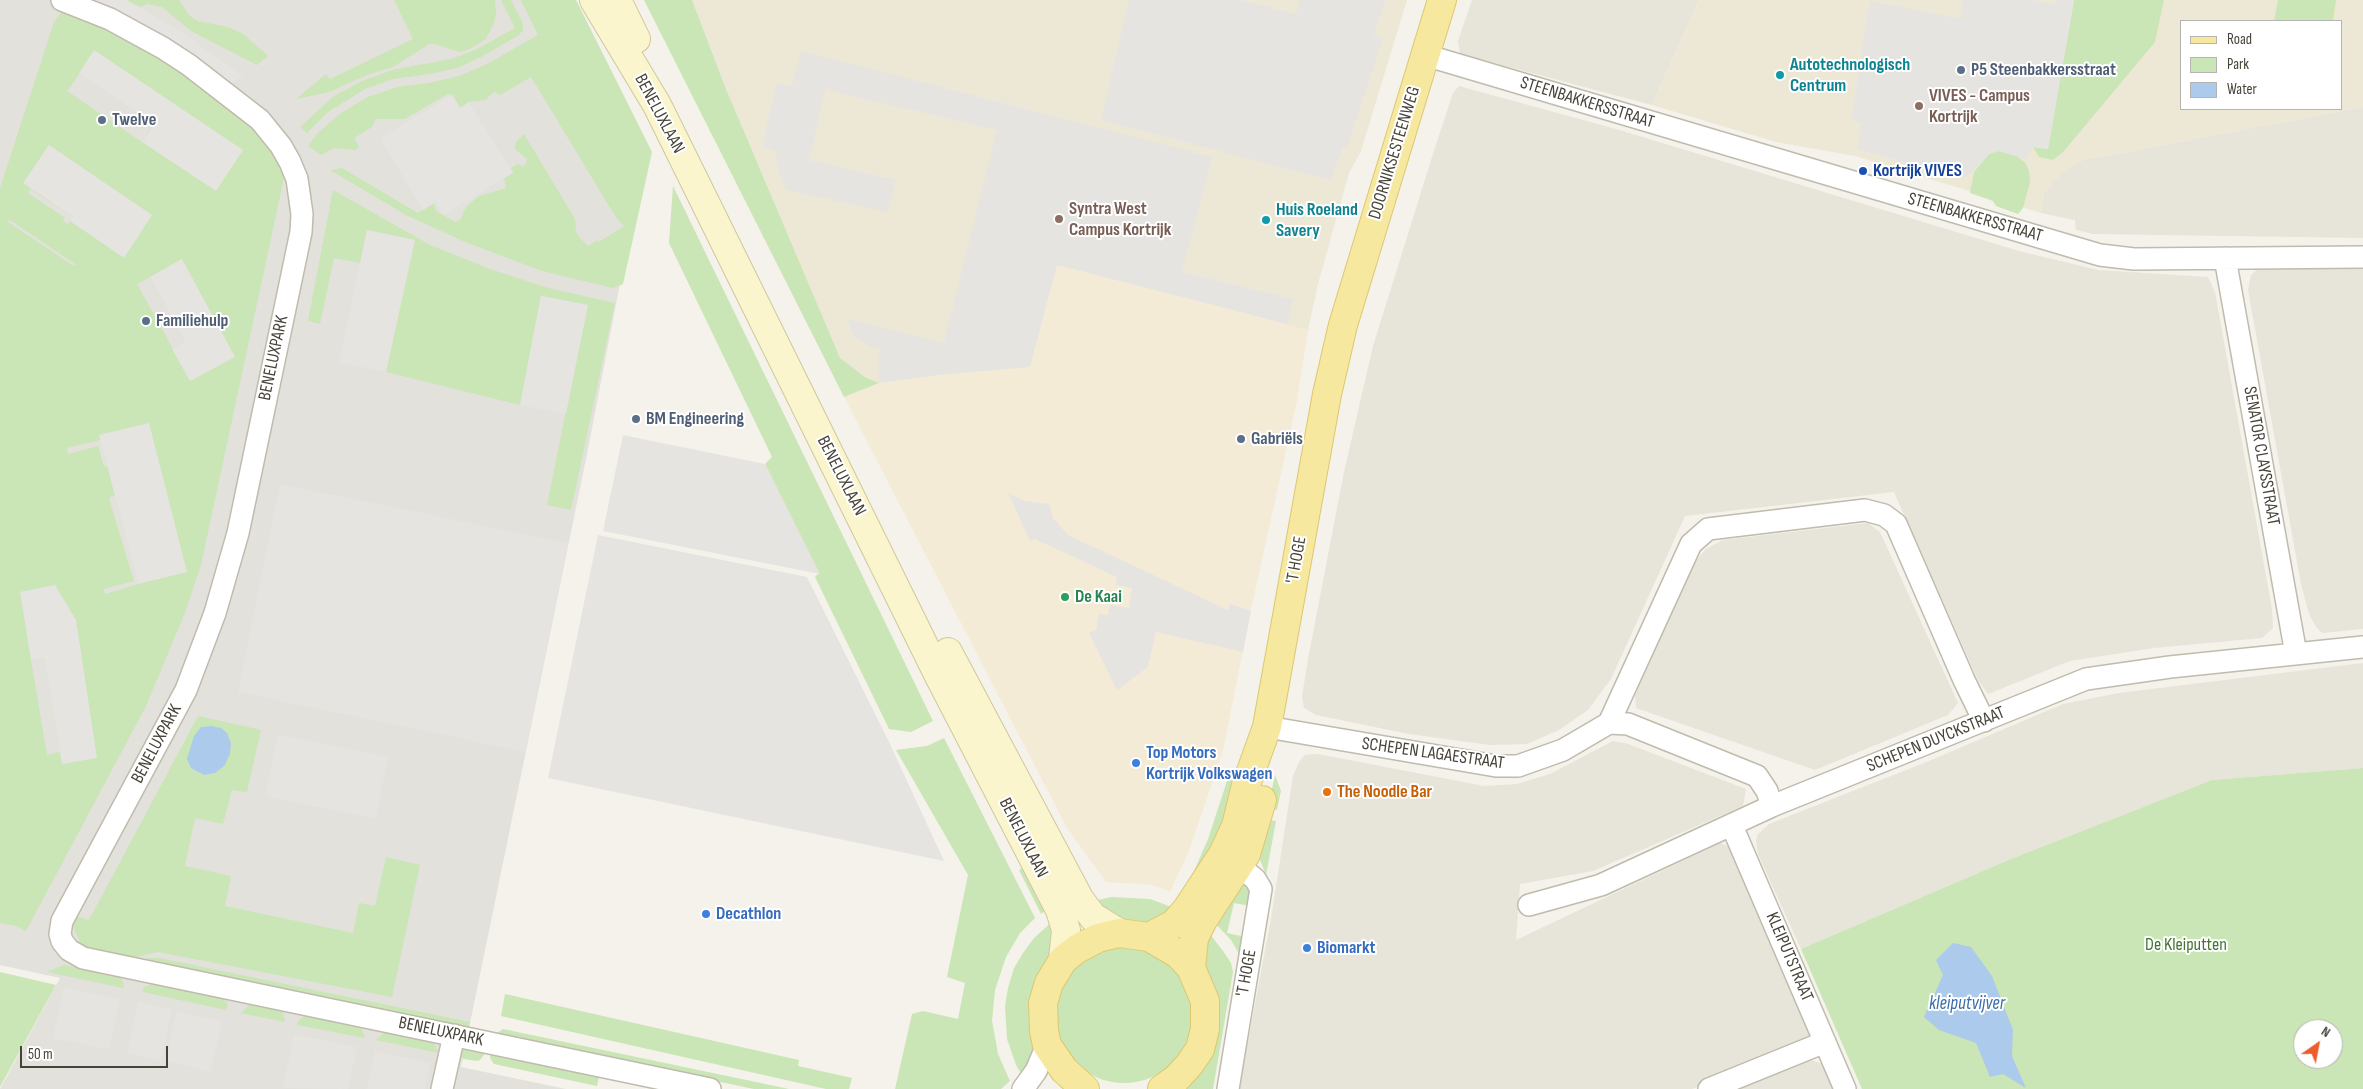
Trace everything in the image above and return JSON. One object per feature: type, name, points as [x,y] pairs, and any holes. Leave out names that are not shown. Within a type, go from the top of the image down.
[{"type":"main road","name":"BENELUXLAAN","points":[[594,0],[661,113],[939,676],[1060,910],[1066,930],[1063,960]]},
{"type":"main road","name":"BENELUXLAAN","points":[[617,0],[910,583],[956,666],[1070,883],[1093,917],[1119,933]]},
{"type":"main road","name":"DOORNIKSESTEENWEG","points":[[1327,394],[1343,325],[1442,0]]},
{"type":"main road","name":"'T HOGE","points":[[1191,968],[1192,946],[1231,860],[1236,826],[1246,785],[1267,727],[1327,394]]},
{"type":"main road","name":"'T HOGE","points":[[1149,937],[1164,930],[1181,916],[1231,860]]},
{"type":"main road","points":[[1079,1089],[1047,1045],[1044,1030],[1043,1003],[1049,983],[1063,960],[1077,949],[1098,938],[1119,933],[1149,937],[1167,946],[1191,968],[1205,1001],[1205,1029],[1200,1049],[1189,1066],[1162,1089]]},
{"type":"street","name":"BENELUXPARK","points":[[62,0],[110,19],[163,48],[189,65],[260,120],[281,146],[290,162],[297,179],[302,214],[301,232],[238,533],[215,614],[186,690],[62,921],[60,937],[69,950],[83,958],[710,1089]]},
{"type":"street","name":"STEENBAKKERSSTRAAT","points":[[1425,55],[2100,255],[2134,259],[2363,257]]},
{"type":"street","name":"SENATOR CLAYSSTRAAT","points":[[2225,258],[2296,654]]},
{"type":"street","points":[[1772,806],[1767,791],[1757,776],[1628,724],[1609,723],[1691,544],[1708,529],[1865,510],[1884,515],[1896,524],[1964,680],[1984,721]]},
{"type":"street","name":"SCHEPEN DUYCKSTRAAT","points":[[1529,905],[1601,885],[1772,806],[2086,679],[2170,667],[2363,647]]},
{"type":"street","name":"SCHEPEN LAGAESTRAAT","points":[[1267,727],[1496,766],[1518,766],[1563,750],[1609,723]]},
{"type":"street","name":"KLEIPUTSTRAAT","points":[[1732,826],[1845,1089]]},
{"type":"street","name":"'T HOGE","points":[[1228,1089],[1262,889],[1255,879],[1231,860]]},
{"type":"street","points":[[442,1089],[454,1035]]},
{"type":"street","points":[[1709,1089],[1825,1042]]},
{"type":"street","points":[[1023,1089],[1036,1072],[1047,1045]]},
{"type":"shaded area","points":[[0,0],[557,0],[642,170],[586,459],[461,1067],[566,1089],[0,1089],[60,978],[0,965]]},
{"type":"shaded area","points":[[88,0],[126,0],[179,30],[243,76],[230,85]]},
{"type":"shaded area","name":"Syntra West Campus Kortrijk","points":[[692,0],[1407,0],[1361,151],[1349,173],[1318,284],[1308,330],[1057,265],[1030,367],[939,375],[879,383],[865,377],[840,359],[726,89]]},
{"type":"shaded area","points":[[1129,0],[1240,0],[1296,14],[1300,0],[1385,0],[1374,35],[1383,38],[1347,147],[1343,147],[1330,180],[1101,120]]},
{"type":"shaded area","points":[[1472,0],[1699,0],[1652,105],[1460,54],[1458,41]]},
{"type":"shaded area","name":"VIVES - Campus Kortrijk","points":[[1699,0],[2363,0],[2363,107],[2083,160],[2064,170],[2044,193],[2041,213],[1855,156],[1776,142],[1652,105]]},
{"type":"shaded area","name":"P5 Steenbakkersstraat","points":[[1963,0],[2033,0],[2054,5],[2056,0],[2074,0],[2048,149],[2033,147],[2025,159],[1999,151],[1989,154],[1968,176],[1956,178],[1858,149],[1861,123],[1851,120],[1870,1],[1961,19]]},
{"type":"shaded area","points":[[94,50],[243,150],[216,191],[142,142],[154,124],[79,73]]},
{"type":"shaded area","points":[[801,51],[1212,157],[1182,272],[1293,299],[1288,324],[1057,265],[1030,367],[939,375],[879,383],[878,365],[880,349],[869,346],[854,337],[847,319],[944,343],[997,130],[835,92],[826,87],[809,160],[896,180],[888,212],[786,190],[777,167],[775,150],[762,146],[777,83],[792,86]]},
{"type":"shaded area","points":[[1459,86],[1616,129],[2019,251],[2098,270],[2208,277],[2215,292],[2272,609],[2273,628],[2262,638],[2154,648],[2070,661],[1988,694],[1978,680],[1894,492],[1685,516],[1611,679],[1588,710],[1559,730],[1527,744],[1490,745],[1409,734],[1316,715],[1304,708],[1302,697],[1308,659],[1344,472],[1373,346],[1453,93]]},
{"type":"shaded area","points":[[452,95],[460,108],[469,102],[513,173],[443,215],[436,202],[423,210],[380,138]]},
{"type":"shaded area","points":[[2363,107],[2363,238],[2093,234],[2076,230],[2075,220],[2041,213],[2044,193],[2064,170],[2083,160]]},
{"type":"shaded area","points":[[49,145],[152,215],[124,258],[70,221],[73,217],[23,183]]},
{"type":"shaded area","points":[[367,230],[415,240],[386,372],[339,362]]},
{"type":"shaded area","points":[[182,259],[235,357],[190,381],[172,349],[185,341],[150,277]]},
{"type":"shaded area","points":[[1057,265],[1308,330],[1297,401],[1252,605],[1223,751],[1189,851],[1170,892],[1153,885],[1106,882],[1067,828],[844,397],[879,383],[939,375],[1030,367]]},
{"type":"shaded area","points":[[2363,266],[2363,629],[2322,633],[2316,627],[2309,614],[2301,584],[2248,290],[2251,275],[2260,267]]},
{"type":"shaded area","points":[[541,296],[588,305],[566,414],[520,405]]},
{"type":"shaded area","points":[[149,423],[187,572],[138,584],[99,435]]},
{"type":"shaded area","points":[[623,435],[765,464],[820,574],[603,531]]},
{"type":"shaded area","points":[[280,484],[568,543],[525,752],[238,692]]},
{"type":"shaded area","points":[[1008,493],[1025,501],[1049,504],[1053,518],[1068,535],[1228,610],[1230,604],[1251,611],[1243,652],[1156,632],[1148,667],[1117,690],[1089,633],[1096,630],[1099,614],[1108,615],[1110,605],[1129,608],[1132,588],[1116,585],[1117,577],[1035,539],[1030,541]]},
{"type":"shaded area","points":[[1868,523],[1880,532],[1958,703],[1948,715],[1815,770],[1636,708],[1635,696],[1692,565],[1706,549],[1723,540]]},
{"type":"shaded area","points":[[598,535],[807,577],[889,742],[944,861],[548,778]]},
{"type":"shaded area","points":[[55,585],[76,620],[97,758],[62,764],[44,658],[31,660],[20,592]]},
{"type":"shaded area","points":[[2363,663],[2363,768],[2212,780],[2011,859],[1801,949],[1758,854],[1756,841],[1758,834],[1769,824],[1929,761],[2063,704],[2119,693]]},
{"type":"shaded area","points":[[278,734],[388,757],[376,819],[265,796]]},
{"type":"shaded area","points":[[1613,741],[1628,744],[1746,789],[1743,806],[1593,871],[1520,884],[1516,940],[1721,843],[1729,847],[1811,1033],[1808,1040],[1746,1068],[1692,1089],[1239,1089],[1271,919],[1293,776],[1299,762],[1305,755],[1318,754],[1484,786],[1517,784],[1550,774]]},
{"type":"shaded area","points":[[64,987],[120,999],[109,1049],[53,1038]]},
{"type":"shaded area","points":[[138,1002],[172,1009],[161,1061],[127,1053]]},
{"type":"shaded area","points":[[176,1011],[222,1021],[211,1072],[165,1061]]},
{"type":"shaded area","points":[[294,1034],[357,1047],[348,1089],[283,1088]]},
{"type":"shaded area","points":[[375,1051],[431,1063],[425,1089],[367,1089]]},
{"type":"shaded area","points":[[1811,1060],[1822,1064],[1833,1089],[1740,1089],[1798,1063]]},
{"type":"green space","points":[[126,0],[179,0],[190,16],[198,21],[228,27],[242,33],[268,56],[257,65],[191,31],[162,7],[148,4],[140,7]]},
{"type":"green space","points":[[394,0],[495,0],[496,13],[494,23],[486,39],[470,49],[459,52],[429,44],[393,67],[367,75],[329,92],[296,99],[326,74],[330,79],[413,39]]},
{"type":"green space","points":[[501,0],[511,0],[523,24],[523,30],[519,35],[481,57],[457,68],[393,79],[365,89],[328,112],[307,133],[300,127],[334,96],[362,81],[392,70],[451,59],[475,50],[515,28]]},
{"type":"green space","points":[[521,0],[576,0],[652,152],[623,284],[613,288],[542,271],[465,242],[406,215],[330,170],[342,168],[418,213],[434,203],[436,211],[455,222],[460,220],[466,207],[479,196],[506,188],[504,178],[513,173],[511,168],[518,164],[523,167],[526,164],[527,159],[515,149],[516,142],[524,134],[575,219],[576,232],[579,237],[588,246],[598,240],[599,242],[624,226],[617,219],[531,77],[500,95],[494,92],[485,100],[469,102],[460,108],[453,95],[448,94],[405,119],[378,119],[374,121],[372,127],[354,138],[359,147],[355,150],[334,148],[321,155],[308,146],[318,133],[341,113],[368,97],[398,87],[429,83],[459,76],[487,64],[538,35]]},
{"type":"green space","points":[[644,0],[692,0],[726,89],[840,358],[865,377],[879,383],[844,397]]},
{"type":"green space","points":[[2074,0],[2164,0],[2155,42],[2063,152],[2053,160],[2039,157],[2033,147],[2048,149]]},
{"type":"green space","points":[[2278,0],[2336,0],[2333,20],[2274,20]]},
{"type":"green space","points":[[63,10],[98,24],[137,44],[178,69],[256,129],[273,149],[285,173],[201,565],[184,615],[146,706],[26,931],[16,926],[0,923],[0,188],[54,22]],"holes":[[[80,73],[154,123],[142,142],[67,91]],[[30,189],[73,217],[68,224],[63,221],[65,218],[28,193]],[[10,220],[75,264],[74,266],[8,222]],[[150,277],[185,341],[173,349],[137,284]],[[101,440],[107,466],[104,467],[98,446],[68,454],[67,448]],[[115,496],[138,584],[105,594],[104,589],[134,581],[110,497]],[[44,658],[60,752],[47,755],[31,660]]]},
{"type":"green space","points":[[1999,151],[2017,156],[2026,164],[2029,171],[2030,182],[2023,208],[2018,214],[1996,206],[1993,201],[1970,193],[1974,172],[1989,154]]},
{"type":"green space","points":[[673,186],[933,721],[911,732],[889,729],[815,577],[819,573],[765,464],[772,457],[669,243]]},
{"type":"green space","points":[[333,190],[430,245],[490,269],[548,288],[615,303],[571,510],[547,505],[587,305],[541,296],[520,405],[386,372],[414,240],[367,230],[360,263],[334,258],[320,324],[308,321]]},
{"type":"green space","points":[[198,716],[261,730],[247,792],[232,790],[223,824],[195,818],[185,866],[231,876],[225,906],[353,933],[359,903],[375,906],[386,857],[420,865],[392,997],[158,952],[131,958],[88,949],[80,942],[74,929],[73,921],[76,916],[89,920]],"holes":[[[201,727],[221,728],[224,766],[215,773],[204,775],[191,768]]]},
{"type":"green space","points":[[944,738],[1035,918],[1020,933],[1006,957],[995,990],[992,1021],[998,1054],[1010,1081],[1001,1089],[895,1089],[912,1014],[923,1011],[958,1019],[965,983],[947,977],[968,875],[896,750],[927,746]]},
{"type":"green space","name":"De Kleiputten","points":[[2363,768],[2363,1089],[1862,1089],[1801,949],[2011,859],[2212,780]]},
{"type":"green space","points":[[1275,775],[1281,791],[1277,810],[1268,807]]},
{"type":"green space","points":[[1231,780],[1234,783],[1229,823],[1191,878],[1208,839],[1227,781]]},
{"type":"green space","points":[[1267,820],[1276,821],[1266,875],[1259,857]]},
{"type":"green space","points":[[1028,865],[1050,906],[1041,914],[1019,870]]},
{"type":"green space","points":[[1245,883],[1250,886],[1251,906],[1234,903],[1227,933],[1246,937],[1242,959],[1231,940],[1212,920],[1238,884]]},
{"type":"green space","points":[[1111,897],[1150,899],[1177,909],[1151,925],[1120,921],[1090,902]]},
{"type":"green space","points":[[1055,919],[1058,928],[1034,1056],[1023,1077],[1016,1065],[1007,1039],[1005,1006],[1008,988],[1014,968],[1023,953],[1034,938]]},
{"type":"green space","points":[[1206,929],[1231,963],[1233,972],[1213,1089],[1179,1089],[1191,1078]]},
{"type":"green space","points":[[1124,947],[1150,952],[1172,967],[1187,989],[1192,1015],[1187,1041],[1172,1063],[1150,1078],[1124,1083],[1098,1078],[1076,1063],[1061,1041],[1056,1015],[1061,989],[1076,967],[1098,952]]},
{"type":"green space","points":[[149,958],[159,958],[470,1022],[468,1030],[144,961]]},
{"type":"green space","points":[[64,965],[120,977],[124,984],[123,988],[47,972]]},
{"type":"green space","points":[[0,972],[56,985],[0,1087]]},
{"type":"green space","points":[[152,984],[223,999],[228,1004],[226,1010],[143,992],[144,987]]},
{"type":"green space","points":[[505,994],[799,1060],[798,1066],[852,1078],[849,1089],[826,1089],[501,1016]]},
{"type":"green space","points":[[249,1005],[283,1012],[285,1022],[241,1013]]},
{"type":"green space","points":[[305,1016],[361,1027],[365,1038],[297,1025],[299,1020]]},
{"type":"green space","points":[[503,1029],[789,1089],[754,1089],[494,1035]]},
{"type":"green space","points":[[385,1032],[429,1042],[434,1044],[439,1053],[376,1040]]},
{"type":"green space","points":[[465,1049],[485,1053],[480,1060],[476,1061],[454,1057]]},
{"type":"green space","points":[[490,1054],[599,1077],[597,1086],[494,1064]]},
{"type":"water","points":[[201,727],[221,728],[227,733],[231,743],[230,754],[224,766],[215,773],[204,775],[191,768],[187,759],[194,736]]},
{"type":"water","name":"kleiputvijver","points":[[1953,943],[1971,947],[1992,976],[2013,1030],[2012,1056],[2026,1088],[2003,1074],[1990,1077],[1976,1043],[1939,1030],[1924,1017],[1943,975],[1936,960]]},
{"type":"place","name":"P5 Steenbakkersstraat","points":[[1961,70]]},
{"type":"place","name":"Autotechnologisch Centrum","points":[[1780,75]]},
{"type":"place","name":"VIVES - Campus Kortrijk","points":[[1919,106]]},
{"type":"place","name":"Twelve","points":[[102,120]]},
{"type":"place","name":"Kortrijk VIVES","points":[[1863,171]]},
{"type":"place","name":"Syntra West Campus Kortrijk","points":[[1059,219]]},
{"type":"place","name":"Huis Roeland Savery","points":[[1266,220]]},
{"type":"place","name":"Familiehulp","points":[[146,321]]},
{"type":"place","name":"BM Engineering","points":[[636,419]]},
{"type":"place","name":"Gabriëls","points":[[1241,439]]},
{"type":"place","name":"De Kaai","points":[[1065,597]]},
{"type":"place","name":"Top Motors Kortrijk Volkswagen","points":[[1136,763]]},
{"type":"place","name":"The Noodle Bar","points":[[1327,792]]},
{"type":"place","name":"Decathlon","points":[[706,914]]},
{"type":"place","name":"Biomarkt","points":[[1307,948]]}]
